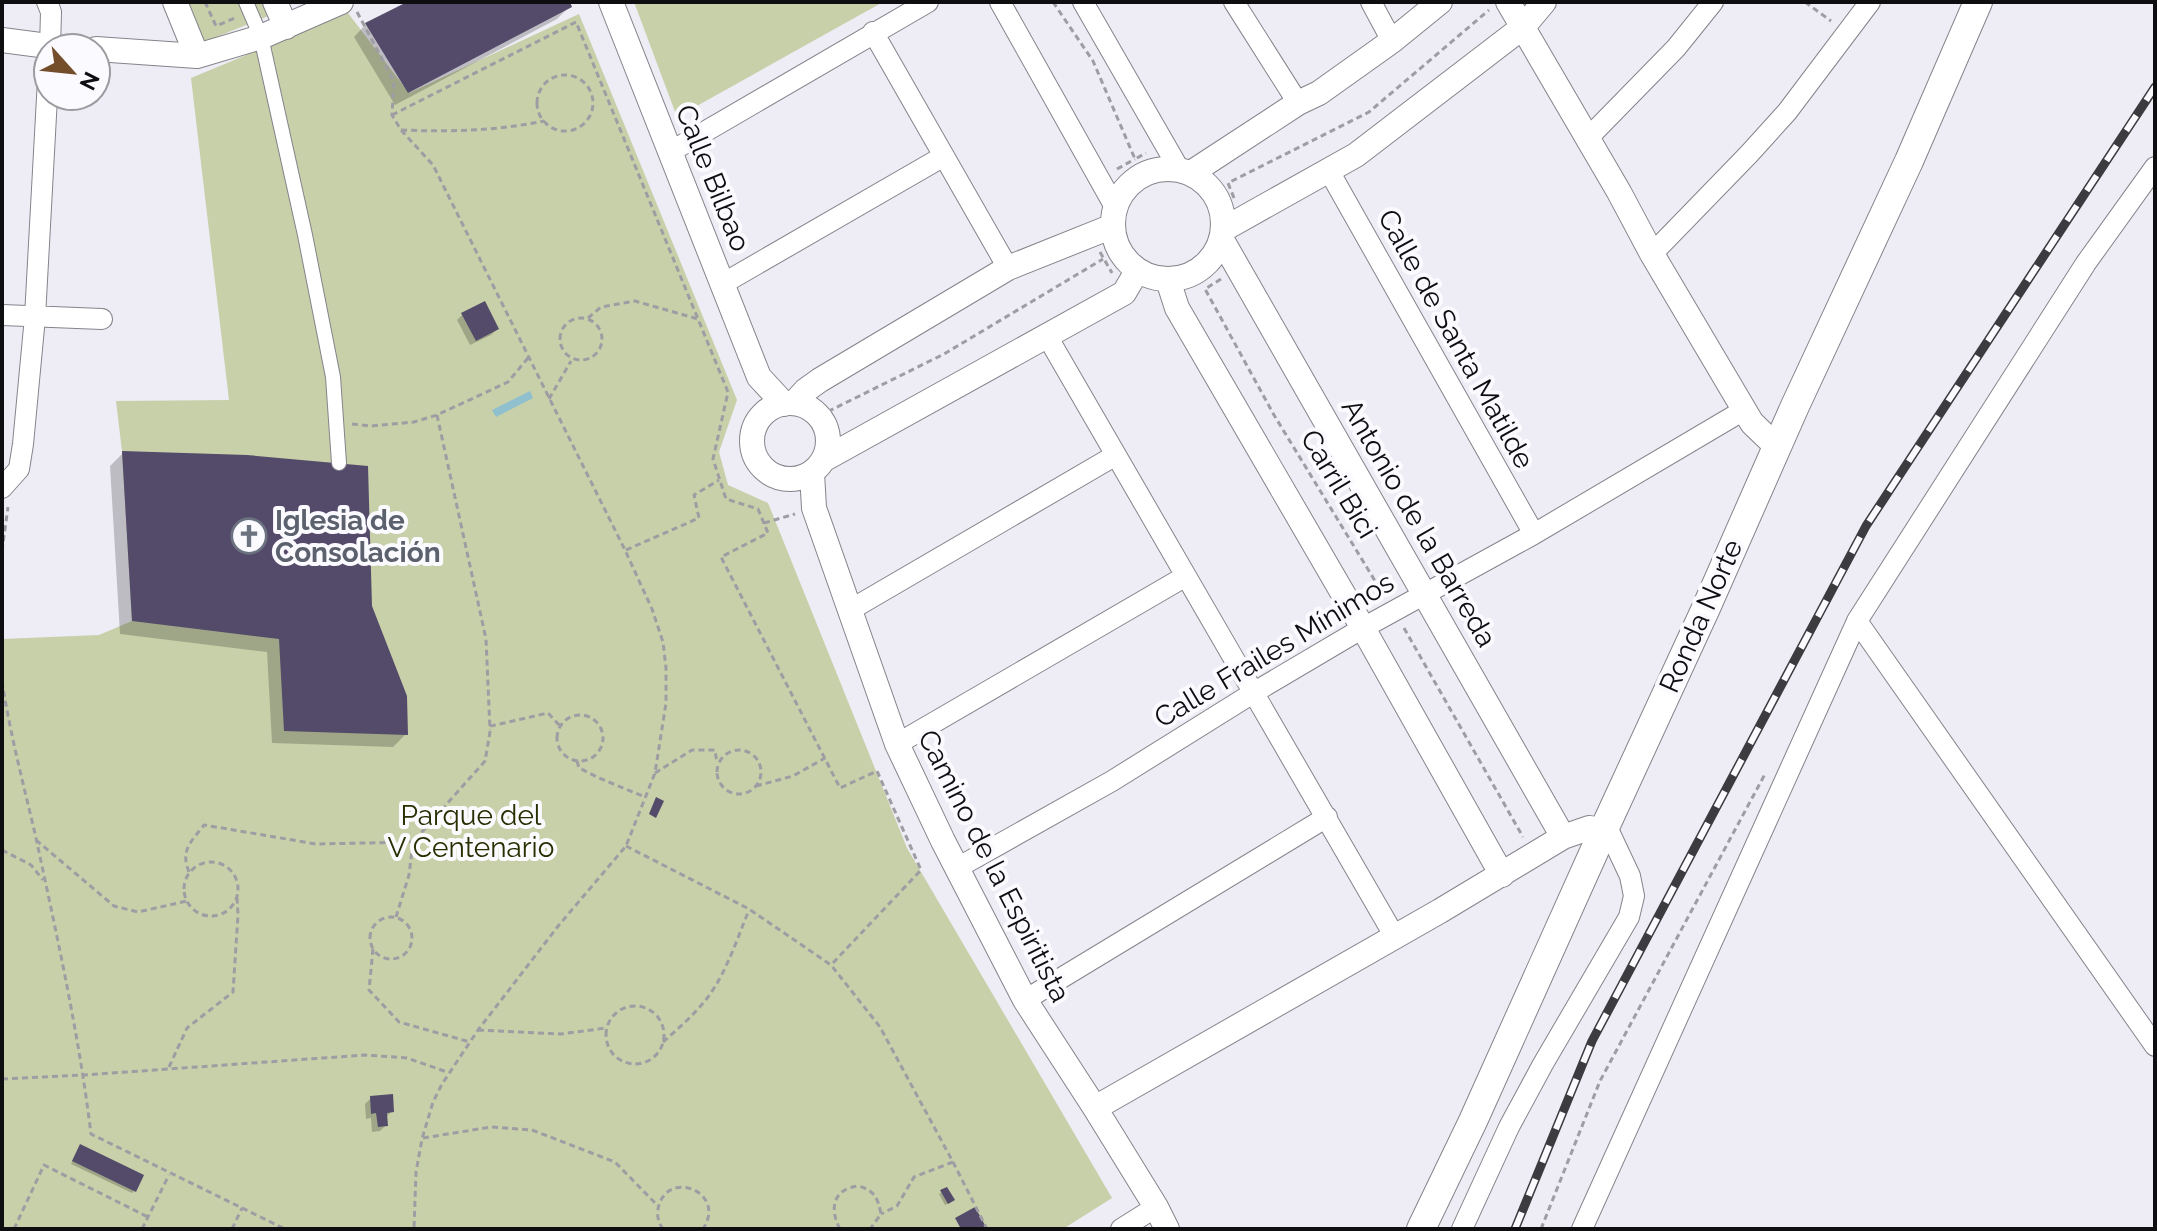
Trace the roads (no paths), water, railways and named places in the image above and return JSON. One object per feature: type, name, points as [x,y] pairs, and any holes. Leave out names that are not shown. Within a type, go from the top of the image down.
[{"type":"main road","name":"Ronda Norte","points":[[1421,1229],[1473,1121],[1909,161],[1978,2]]},
{"type":"street","points":[[47,2],[51,12],[50,32]]},
{"type":"street","points":[[175,2],[197,56]]},
{"type":"street","points":[[275,2],[286,27]]},
{"type":"street","points":[[112,50],[197,56],[261,37],[341,2]]},
{"type":"street","name":"Calle Bilbao","points":[[611,2],[759,377],[758,421]]},
{"type":"street","points":[[670,152],[928,2]]},
{"type":"street","points":[[1000,2],[1124,259],[1151,278],[1168,280],[1202,269],[1230,229],[1356,155],[1523,27],[1544,2]]},
{"type":"street","points":[[1083,2],[1164,144],[1185,171],[1205,182],[1216,196],[1230,229]]},
{"type":"street","points":[[1234,2],[1298,103]]},
{"type":"street","points":[[1371,2],[1392,41]]},
{"type":"street","points":[[789,404],[820,380],[1008,268],[1106,223],[1133,181],[1163,169],[1185,171],[1319,93],[1440,2]]},
{"type":"street","points":[[1508,2],[1744,410],[1752,423],[1777,447]]},
{"type":"street","points":[[1588,138],[1676,48],[1713,2]]},
{"type":"street","points":[[1652,254],[1787,112],[1870,2]]},
{"type":"street","points":[[248,7],[261,37],[305,235],[333,377],[339,463]]},
{"type":"street","points":[[873,32],[1008,268]]},
{"type":"street","points":[[2,40],[32,45]]},
{"type":"street","points":[[8,482],[19,469],[35,317],[46,112]]},
{"type":"street","points":[[724,283],[944,156]]},
{"type":"street","points":[[1582,1229],[1857,621],[2086,263],[2155,167]]},
{"type":"street","name":"Calle de Santa Matilde","points":[[1329,171],[1534,534]]},
{"type":"street","name":"Antonio de la Barreda","points":[[1230,229],[1238,268],[1563,837]]},
{"type":"street","points":[[809,471],[828,448],[828,434],[819,416],[806,407],[789,404],[771,408],[758,421],[753,434],[752,447],[756,459],[772,475],[809,471],[1124,293],[1137,271]]},
{"type":"street","points":[[1168,280],[1177,308],[1502,875]]},
{"type":"street","points":[[2,315],[102,319]]},
{"type":"street","points":[[1047,336],[1395,937]]},
{"type":"street","name":"Calle Bilbao","points":[[759,377],[789,404]]},
{"type":"street","name":"Calle Frailes Mínimos","points":[[957,868],[1112,781],[1363,628],[1534,534],[1744,410]]},
{"type":"street","points":[[850,610],[1116,455]]},
{"type":"street","name":"Camino de la Espiritista","points":[[809,471],[814,508],[897,744],[1025,1000],[1162,1218]]},
{"type":"street","points":[[897,744],[1186,576]]},
{"type":"street","points":[[1857,621],[2155,1046]]},
{"type":"street","points":[[1025,1000],[1327,817]]},
{"type":"street","points":[[1095,1108],[1563,837],[1589,828],[1604,827],[1630,876],[1634,896],[1629,917],[1509,1127],[1462,1229]]},
{"type":"street","points":[[1121,1229],[1162,1218]]},
{"type":"water","points":[[530,391],[533,398],[496,417],[492,410]]},
{"type":"railway","points":[[1515,1229],[1592,1041],[1866,526],[2155,87]]},
{"type":"place","name":"Iglesia de Consolación","points":[[249,536]]},
{"type":"park label","name":"Parque del V Centenario","points":[[471,831]]}]
